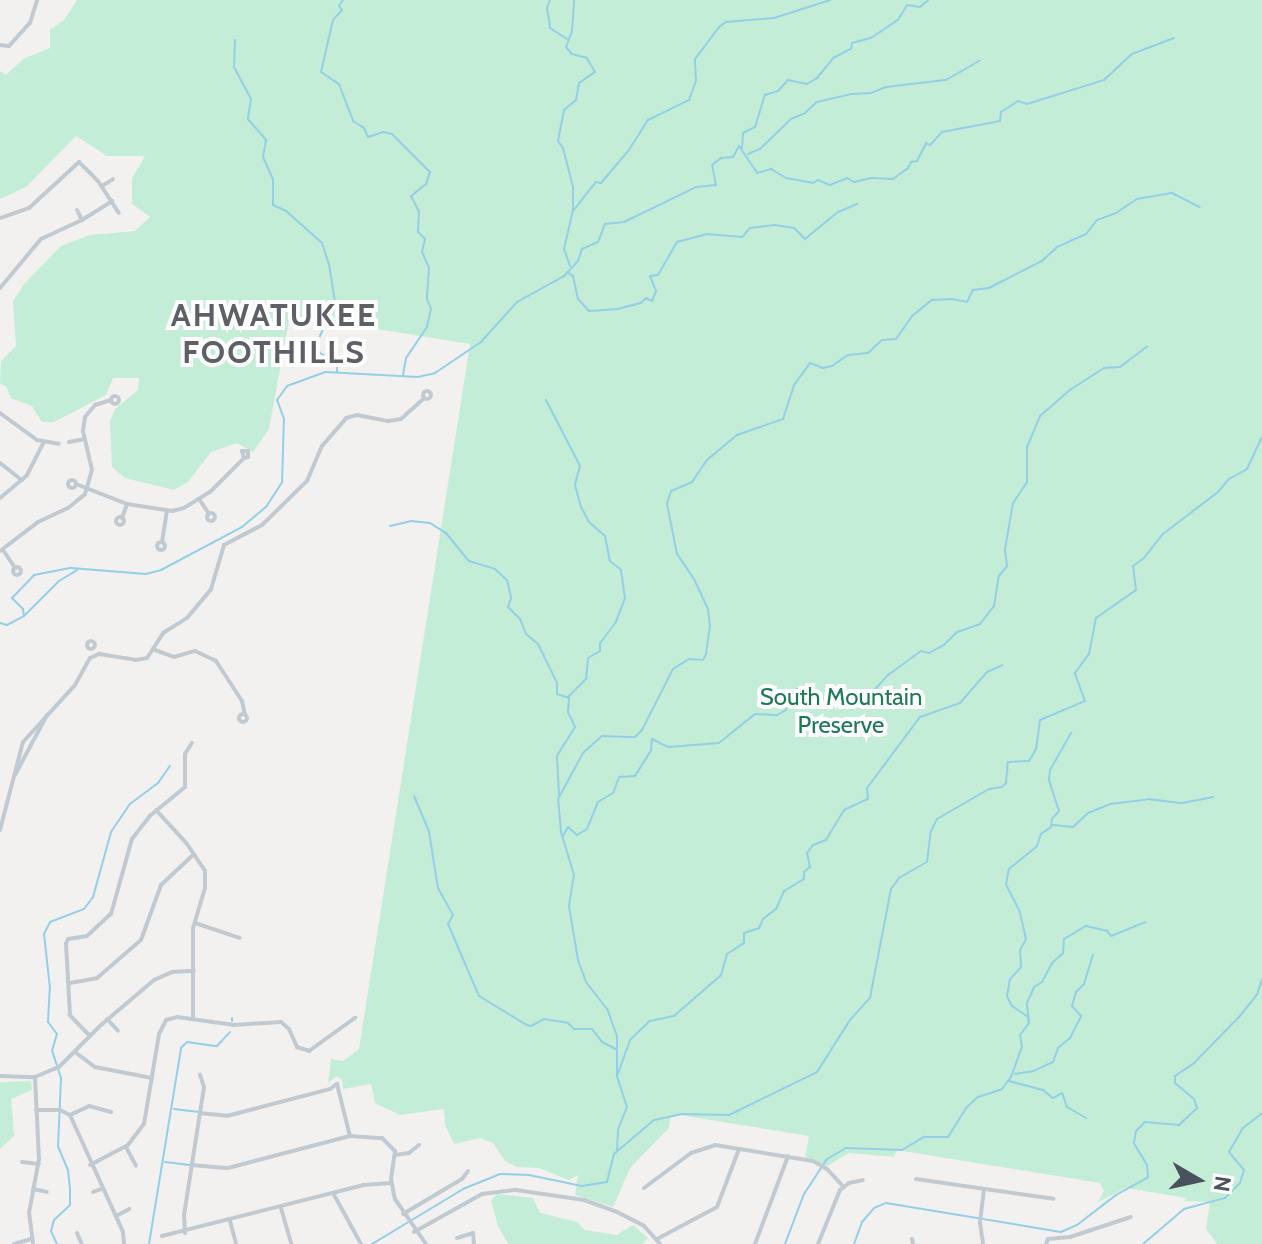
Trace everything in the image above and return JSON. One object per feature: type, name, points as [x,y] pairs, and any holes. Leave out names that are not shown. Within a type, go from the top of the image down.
[{"type":"street","points":[[3,46],[33,20],[37,0]]},
{"type":"street","points":[[8,225],[3,217],[29,208],[79,162],[102,186],[119,213]]},
{"type":"street","points":[[102,186],[113,179]]},
{"type":"street","points":[[0,288],[41,239],[82,220],[112,201]]},
{"type":"street","points":[[77,210],[82,220]]},
{"type":"street","points":[[0,830],[20,748],[49,711],[75,685],[94,652],[143,660],[155,650],[163,633],[187,618],[211,589],[219,554],[226,542],[262,525],[307,481],[322,446],[344,420],[357,415],[382,420],[401,419],[424,398]]},
{"type":"street","points":[[15,568],[1,550],[38,522],[74,505],[88,489],[92,470],[84,424],[89,411],[102,401],[111,400]]},
{"type":"street","points":[[0,413],[43,443],[59,444]]},
{"type":"street","points":[[69,442],[85,439]]},
{"type":"street","points":[[0,498],[22,480],[36,461],[43,443]]},
{"type":"street","points":[[76,484],[127,504],[167,510],[184,508],[222,482],[244,458]]},
{"type":"street","points":[[0,463],[22,480]]},
{"type":"street","points":[[199,499],[209,514]]},
{"type":"street","points":[[122,518],[127,504]]},
{"type":"street","points":[[162,542],[167,510]]},
{"type":"street","points":[[155,650],[174,657],[195,651],[216,661],[242,701],[245,715]]},
{"type":"street","points":[[13,781],[49,711]]},
{"type":"street","points":[[89,1035],[70,1015],[68,939],[83,939],[111,914],[132,839],[156,810],[185,787],[185,754],[192,743]]},
{"type":"street","points":[[20,748],[30,752]]},
{"type":"street","points":[[156,810],[205,871],[206,883],[195,923],[193,1019]]},
{"type":"street","points":[[70,983],[97,978],[141,940],[148,929],[161,885],[194,854]]},
{"type":"street","points":[[195,923],[240,938]]},
{"type":"street","points":[[0,1076],[35,1077],[65,1064],[89,1035],[154,980],[172,972],[194,971]]},
{"type":"street","points":[[90,1165],[126,1147],[144,1124],[159,1034],[166,1020],[193,1019],[234,1025],[281,1022],[289,1029],[297,1047],[309,1051],[348,1020],[355,1018]]},
{"type":"street","points":[[107,1019],[118,1031]]},
{"type":"street","points":[[75,1052],[95,1067],[152,1078]]},
{"type":"street","points":[[185,1233],[184,1215],[204,1083],[200,1075]]},
{"type":"street","points":[[14,1244],[32,1242],[29,1213],[39,1164],[35,1077]]},
{"type":"street","points":[[200,1113],[227,1116],[330,1089],[337,1084],[350,1136]]},
{"type":"street","points":[[36,1110],[57,1110],[70,1115],[89,1106],[111,1112]]},
{"type":"street","points":[[70,1115],[90,1165],[116,1216],[124,1244]]},
{"type":"street","points":[[192,1165],[228,1168],[350,1136],[382,1138],[392,1144],[395,1155],[391,1183],[404,1216],[426,1244]]},
{"type":"street","points":[[395,1155],[409,1153],[419,1145]]},
{"type":"street","points":[[126,1147],[136,1166]]},
{"type":"street","points":[[644,1188],[702,1147],[788,1156],[820,1165],[844,1187]]},
{"type":"street","points":[[412,1230],[482,1194],[500,1189],[584,1200],[630,1217],[658,1242],[717,1207],[739,1149]]},
{"type":"street","points":[[755,1244],[788,1156]]},
{"type":"street","points":[[22,1162],[39,1164]]},
{"type":"street","points":[[404,1216],[462,1179],[468,1171]]},
{"type":"street","points":[[916,1179],[1054,1199]]},
{"type":"street","points":[[818,1244],[844,1187],[863,1180]]},
{"type":"street","points":[[162,1236],[185,1233],[333,1193],[391,1183]]},
{"type":"street","points":[[33,1189],[47,1192]]},
{"type":"street","points":[[93,1192],[101,1189]]},
{"type":"street","points":[[983,1244],[980,1219],[984,1190]]},
{"type":"street","points":[[333,1193],[361,1244]]},
{"type":"street","points":[[281,1207],[291,1244]]},
{"type":"street","points":[[116,1216],[129,1209]]},
{"type":"street","points":[[1046,1244],[1048,1239],[1070,1237],[1131,1217]]},
{"type":"street","points":[[230,1221],[236,1244]]},
{"type":"street","points":[[77,1233],[82,1244]]},
{"type":"street","points":[[457,1238],[473,1233],[474,1244]]},
{"type":"green space","name":"South Mountain Preserve","points":[[77,0],[1262,0],[1262,1244],[1217,1244],[1206,1229],[1210,1202],[1184,1201],[1187,1198],[1126,1188],[1098,1202],[1104,1191],[1100,1183],[897,1150],[894,1157],[849,1153],[827,1166],[805,1157],[809,1136],[680,1115],[670,1118],[669,1128],[630,1168],[613,1207],[575,1195],[578,1175],[569,1180],[539,1168],[517,1167],[505,1161],[493,1143],[480,1138],[454,1144],[445,1125],[444,1109],[400,1115],[375,1103],[371,1084],[343,1089],[342,1080],[337,1076],[328,1083],[331,1059],[343,1061],[359,1049],[470,344],[290,315],[269,429],[253,452],[237,443],[211,452],[188,482],[174,490],[125,478],[112,467],[110,421],[115,409],[138,390],[139,378],[113,378],[106,395],[54,422],[42,422],[32,406],[11,398],[6,386],[0,384],[1,361],[16,346],[13,301],[24,284],[61,246],[90,235],[135,231],[150,217],[132,204],[132,178],[145,156],[107,156],[76,136],[26,187],[0,199],[0,71],[6,75],[23,59],[50,48],[50,30],[64,20]]},
{"type":"green space","points":[[31,1081],[32,1090],[11,1099],[14,1136],[0,1149],[0,1082]]},
{"type":"green space","points":[[497,1194],[533,1198],[540,1213],[577,1222],[585,1230],[617,1235],[633,1225],[648,1238],[642,1244],[508,1244],[498,1226],[491,1200]]},
{"type":"waterway","points":[[343,0],[339,6],[342,10],[333,20],[321,72],[339,84],[353,121],[364,128],[368,137],[383,132],[392,134],[430,172],[426,184],[411,196],[419,212],[418,232],[425,239],[422,252],[429,268],[427,299],[431,309],[427,327],[406,358],[403,375]]},
{"type":"waterway","points":[[550,0],[547,8],[550,28],[567,39]]},
{"type":"waterway","points":[[570,266],[564,249],[573,211],[573,187],[563,148],[558,141],[564,110],[576,100],[579,83],[595,72],[587,58],[572,54],[566,47],[572,31],[574,0]]},
{"type":"waterway","points":[[573,211],[596,182],[601,183],[629,150],[648,120],[689,100],[696,81],[695,59],[719,27],[726,22],[774,18],[830,0]]},
{"type":"waterway","points":[[742,148],[743,133],[755,127],[765,95],[778,91],[788,80],[807,84],[817,78],[833,58],[851,49],[852,43],[871,38],[898,20],[907,5],[920,7],[928,0]]},
{"type":"waterway","points":[[0,623],[7,625],[24,616],[23,609],[12,598],[34,575],[71,568],[146,574],[161,570],[242,527],[266,507],[282,482],[284,419],[277,400],[287,386],[325,372],[418,377],[435,373],[481,342],[517,302],[564,276],[578,261],[582,249],[598,242],[605,224],[624,222],[696,187],[716,185],[712,165],[721,158],[733,157],[739,146],[757,173],[771,169],[786,178],[813,183],[818,180],[830,185],[847,178],[854,182],[872,178],[893,179],[911,162],[917,161],[926,143],[930,145],[942,132],[1000,121],[1001,112],[1018,101],[1027,104],[1104,80],[1132,54],[1174,38]]},
{"type":"waterway","points":[[235,40],[234,67],[251,99],[248,119],[266,140],[263,157],[273,179],[273,205],[286,211],[322,243],[329,264],[335,302],[316,345],[320,353],[337,363],[337,372]]},
{"type":"waterway","points":[[748,154],[760,149],[791,119],[805,113],[817,102],[871,93],[886,87],[946,80],[980,60]]},
{"type":"waterway","points":[[617,1076],[617,1036],[607,1009],[586,982],[578,960],[569,906],[574,875],[561,832],[558,799],[583,753],[602,736],[635,737],[642,730],[673,669],[689,659],[703,660],[706,654],[710,626],[708,609],[694,579],[677,554],[667,504],[671,491],[692,482],[707,460],[737,435],[783,419],[794,385],[810,363],[823,368],[832,366],[848,355],[868,353],[882,340],[896,339],[912,316],[932,300],[967,302],[973,290],[989,288],[1042,261],[1057,247],[1086,234],[1097,220],[1116,213],[1137,199],[1172,193],[1200,207]]},
{"type":"waterway","points":[[567,272],[573,276],[578,299],[589,311],[618,309],[641,303],[646,298],[652,301],[656,291],[650,276],[658,275],[677,242],[707,234],[742,237],[750,228],[775,225],[794,228],[805,239],[838,212],[857,204]]},
{"type":"waterway","points":[[563,836],[568,827],[577,835],[587,829],[598,802],[613,793],[619,777],[635,776],[651,750],[652,739],[668,747],[719,743],[755,714],[777,715],[786,710],[790,693],[797,689],[825,700],[869,696],[888,675],[921,651],[929,653],[957,632],[980,624],[994,606],[999,576],[1007,566],[1005,549],[1013,503],[1027,482],[1027,447],[1040,416],[1070,390],[1104,368],[1120,367],[1147,347]]},
{"type":"waterway","points":[[546,400],[580,466],[575,485],[581,507],[589,522],[605,536],[610,561],[621,570],[625,598],[616,622],[600,643],[600,651],[588,658],[586,679],[569,696]]},
{"type":"waterway","points":[[372,1244],[463,1189],[500,1174],[529,1175],[582,1186],[607,1182],[614,1154],[654,1120],[682,1114],[729,1115],[817,1072],[850,1020],[870,998],[891,889],[899,878],[927,862],[931,831],[937,819],[989,789],[1002,787],[1006,783],[1008,762],[1029,761],[1036,749],[1040,720],[1085,701],[1075,673],[1089,654],[1096,618],[1136,590],[1133,566],[1144,558],[1163,534],[1218,492],[1229,479],[1247,469],[1262,437]]},
{"type":"waterway","points":[[390,526],[411,521],[430,523],[446,533],[469,561],[495,569],[507,580],[511,598],[508,607],[520,619],[526,634],[538,644],[557,683],[557,694],[569,698],[568,712],[575,727],[557,756],[559,796]]},
{"type":"waterway","points":[[25,615],[59,581],[77,570]]},
{"type":"waterway","points":[[617,1150],[618,1130],[627,1107],[617,1076],[630,1040],[650,1021],[674,1016],[721,975],[727,954],[744,943],[744,933],[759,928],[763,919],[776,909],[784,891],[804,879],[804,872],[810,867],[807,853],[813,845],[826,840],[844,810],[868,799],[867,788],[920,717],[960,703],[987,672],[1003,665]]},
{"type":"waterway","points":[[785,1244],[804,1194],[827,1159],[846,1148],[902,1150],[924,1137],[948,1137],[966,1108],[978,1097],[1002,1089],[1011,1077],[1022,1047],[1020,1035],[1029,1023],[1028,1017],[1012,1006],[1007,996],[1010,979],[1021,967],[1020,950],[1026,939],[1020,912],[1006,884],[1009,869],[1037,846],[1041,834],[1051,827],[1052,819],[1059,811],[1049,780],[1050,770],[1071,733]]},
{"type":"waterway","points":[[57,1244],[51,1231],[54,1220],[70,1205],[70,1189],[68,1170],[58,1147],[61,1078],[52,1051],[57,1034],[48,1022],[50,988],[44,934],[50,922],[84,909],[93,897],[111,832],[130,804],[158,783],[170,766]]},
{"type":"waterway","points":[[414,796],[429,832],[438,888],[453,915],[448,924],[479,996],[531,1026],[544,1019],[568,1023],[574,1029],[592,1029],[602,1042],[616,1049]]},
{"type":"waterway","points":[[1053,825],[1073,827],[1088,813],[1110,804],[1148,799],[1182,803],[1213,797]]},
{"type":"waterway","points":[[1029,1023],[1027,1003],[1034,987],[1042,982],[1052,963],[1063,953],[1064,939],[1086,926],[1107,931],[1111,936],[1145,922]]},
{"type":"waterway","points":[[1015,1074],[1033,1071],[1053,1062],[1058,1048],[1070,1038],[1081,1016],[1072,1006],[1076,992],[1084,984],[1093,954]]},
{"type":"waterway","points":[[854,1244],[862,1222],[874,1208],[886,1203],[1061,1232],[1077,1225],[1116,1195],[1148,1177],[1147,1165],[1134,1143],[1136,1131],[1145,1122],[1179,1125],[1197,1108],[1194,1099],[1175,1083],[1175,1076],[1193,1064],[1239,1017],[1257,995],[1262,979]]},
{"type":"waterway","points":[[149,1244],[181,1048],[187,1042],[217,1046],[230,1032]]},
{"type":"waterway","points":[[1009,1081],[1043,1090],[1053,1098],[1062,1093],[1067,1107],[1086,1118]]},
{"type":"waterway","points":[[174,1109],[199,1112]]},
{"type":"waterway","points":[[1143,1244],[1184,1209],[1225,1198],[1240,1183],[1244,1170],[1229,1152],[1243,1128],[1262,1113]]},
{"type":"waterway","points":[[165,1162],[190,1165]]},
{"type":"district","name":"AHWATUKEE FOOTHILLS","points":[[274,334]]}]
